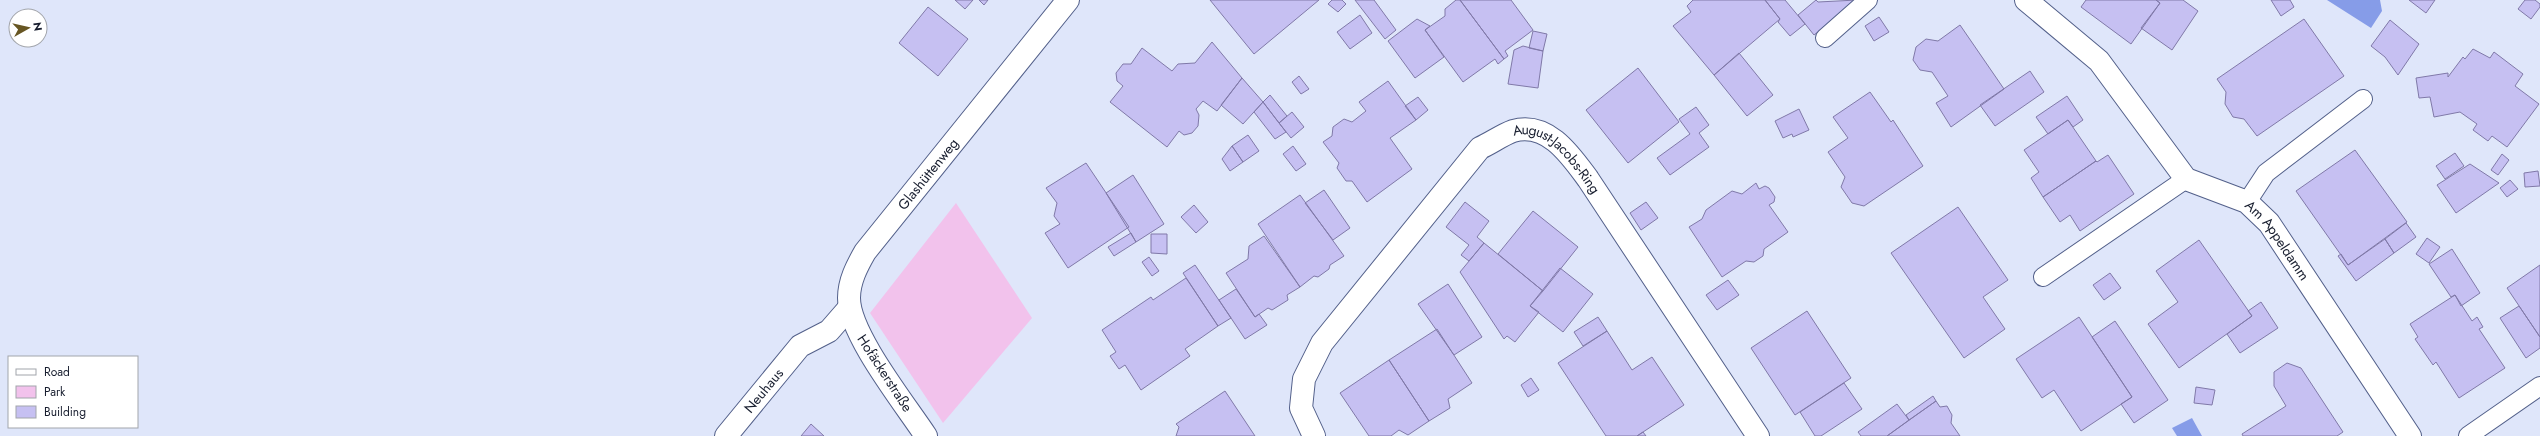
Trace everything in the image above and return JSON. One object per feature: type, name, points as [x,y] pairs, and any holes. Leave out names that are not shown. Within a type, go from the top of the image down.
[{"type":"street","name":"Glashüttenweg","points":[[850,308],[850,286],[856,268],[865,252],[1068,0]]},
{"type":"street","points":[[2031,1],[2099,61],[2186,179]]},
{"type":"street","name":"August-Jacobs-Ring","points":[[1314,436],[1301,408],[1304,379],[1322,343],[1480,148],[1514,131],[1539,131],[1565,147],[1588,179],[1758,436]]},
{"type":"street","name":"Am Appeldamm","points":[[2186,179],[2247,202],[2269,223],[2410,436]]},
{"type":"street","name":"Neuhaus","points":[[726,436],[800,346],[829,331],[850,308]]},
{"type":"street","name":"Hofäckerstraße","points":[[850,308],[853,322],[865,344],[926,436]]},
{"type":"lane","points":[[1825,38],[1868,0]]},
{"type":"lane","points":[[2247,202],[2266,172],[2363,99]]},
{"type":"lane","points":[[2043,277],[2186,179]]},
{"type":"lane","points":[[2468,436],[2540,386]]},
{"type":"green space","points":[[956,203],[1032,318],[943,423],[870,313]]},
{"type":"water","points":[[2327,0],[2380,0],[2382,11],[2371,28]]},
{"type":"water","points":[[2192,418],[2202,436],[2177,436],[2172,428]]},
{"type":"building","points":[[955,0],[973,0],[965,9]]},
{"type":"building","points":[[979,0],[988,0],[984,5]]},
{"type":"building","points":[[1210,0],[1319,0],[1254,54]]},
{"type":"building","points":[[1332,0],[1342,0],[1346,4],[1338,12],[1328,4]]},
{"type":"building","points":[[1355,0],[1374,0],[1396,30],[1385,39]]},
{"type":"building","points":[[1456,0],[1460,0],[1504,59],[1498,64],[1495,59],[1463,82],[1425,30],[1445,16],[1445,9]]},
{"type":"building","points":[[1460,0],[1511,0],[1533,30],[1505,51],[1508,56],[1504,59]]},
{"type":"building","points":[[1693,0],[1765,0],[1780,19],[1714,75],[1673,26],[1691,12],[1687,6]]},
{"type":"building","points":[[1765,0],[1785,0],[1805,24],[1790,36],[1778,22],[1780,19]]},
{"type":"building","points":[[1816,0],[1818,2],[1857,0],[1814,35],[1798,15]]},
{"type":"building","points":[[2086,0],[2156,0],[2160,3],[2131,44],[2081,7]]},
{"type":"building","points":[[2156,0],[2183,0],[2198,11],[2172,50],[2141,28],[2160,3]]},
{"type":"building","points":[[2271,0],[2290,0],[2294,7],[2281,16]]},
{"type":"building","points":[[2409,0],[2435,0],[2426,13]]},
{"type":"building","points":[[2525,0],[2535,0],[2540,4],[2540,7],[2531,19],[2518,9]]},
{"type":"building","points":[[928,7],[968,39],[938,76],[899,43]]},
{"type":"building","points":[[1360,15],[1372,33],[1350,49],[1337,32]]},
{"type":"building","points":[[1879,17],[1889,32],[1874,41],[1865,26]]},
{"type":"building","points":[[1417,19],[1430,26],[1425,30],[1444,57],[1415,78],[1388,41]]},
{"type":"building","points":[[2304,19],[2344,76],[2257,136],[2244,119],[2233,117],[2225,104],[2226,92],[2217,79]]},
{"type":"building","points":[[2390,20],[2419,44],[2398,75],[2385,57],[2371,46]]},
{"type":"building","points":[[1960,25],[2004,89],[1951,127],[1936,103],[1948,96],[1932,72],[1920,70],[1913,60],[1916,47],[1926,39],[1938,41]]},
{"type":"building","points":[[1533,31],[1547,34],[1543,51],[1529,48]]},
{"type":"building","points":[[1212,42],[1242,78],[1217,111],[1203,101],[1196,109],[1199,115],[1198,126],[1192,133],[1184,135],[1179,131],[1167,147],[1110,102],[1123,86],[1117,81],[1116,73],[1123,64],[1131,64],[1142,48],[1172,71],[1178,64],[1195,63]]},
{"type":"building","points":[[1523,46],[1543,51],[1538,88],[1508,84],[1514,50]]},
{"type":"building","points":[[2473,49],[2490,58],[2494,52],[2523,74],[2515,86],[2539,104],[2507,147],[2492,136],[2488,141],[2473,130],[2477,124],[2460,112],[2434,117],[2430,97],[2419,98],[2416,78],[2448,73],[2448,77],[2463,57],[2465,59]]},
{"type":"building","points":[[1739,53],[1773,95],[1747,116],[1714,75]]},
{"type":"building","points":[[1638,68],[1679,122],[1628,163],[1586,110]]},
{"type":"building","points":[[2030,71],[2044,92],[1995,126],[1980,105]]},
{"type":"building","points":[[1299,76],[1309,89],[1301,94],[1292,82]]},
{"type":"building","points":[[1242,78],[1263,102],[1243,124],[1221,105]]},
{"type":"building","points":[[1388,81],[1416,120],[1390,138],[1412,169],[1367,202],[1352,181],[1346,181],[1337,168],[1339,163],[1323,142],[1332,136],[1333,127],[1344,119],[1352,122],[1366,111],[1359,102]]},
{"type":"building","points":[[1870,92],[1891,122],[1893,120],[1923,166],[1864,206],[1852,203],[1841,187],[1845,177],[1828,152],[1848,138],[1833,117]]},
{"type":"building","points":[[1270,95],[1287,116],[1279,123],[1263,102]]},
{"type":"building","points":[[2067,96],[2083,120],[2073,127],[2068,120],[2048,134],[2036,117]]},
{"type":"building","points":[[1418,97],[1428,110],[1416,120],[1405,106]]},
{"type":"building","points":[[1263,102],[1286,132],[1275,139],[1254,112]]},
{"type":"building","points":[[1696,107],[1709,125],[1699,133],[1709,147],[1670,175],[1657,158],[1690,134],[1679,119]]},
{"type":"building","points":[[1799,109],[1809,130],[1793,137],[1792,134],[1783,138],[1775,121]]},
{"type":"building","points":[[1292,112],[1304,127],[1291,138],[1279,123]]},
{"type":"building","points":[[2068,120],[2096,161],[2043,197],[2031,178],[2039,172],[2024,150]]},
{"type":"building","points":[[1248,135],[1259,151],[1243,162],[1232,146]]},
{"type":"building","points":[[1232,146],[1243,162],[1230,171],[1222,159]]},
{"type":"building","points":[[1293,146],[1306,164],[1296,171],[1283,154]]},
{"type":"building","points":[[2355,150],[2407,222],[2348,265],[2296,191]]},
{"type":"building","points":[[2455,153],[2464,166],[2445,179],[2436,166]]},
{"type":"building","points":[[2502,154],[2509,160],[2498,175],[2491,170]]},
{"type":"building","points":[[2108,155],[2134,194],[2080,231],[2070,215],[2060,222],[2043,197],[2096,161],[2097,162]]},
{"type":"building","points":[[1086,163],[1129,227],[1068,268],[1045,233],[1060,224],[1054,216],[1057,203],[1046,188]]},
{"type":"building","points":[[2470,164],[2499,183],[2456,213],[2437,185]]},
{"type":"building","points":[[2538,171],[2540,186],[2525,187],[2524,173]]},
{"type":"building","points":[[1133,175],[1164,224],[1136,242],[1106,193]]},
{"type":"building","points":[[2510,180],[2518,189],[2507,197],[2500,188]]},
{"type":"building","points":[[1756,183],[1759,189],[1765,186],[1769,188],[1775,197],[1774,202],[1769,205],[1788,232],[1764,249],[1763,256],[1754,262],[1746,261],[1722,277],[1689,227],[1702,219],[1706,210],[1732,191],[1742,194]]},
{"type":"building","points":[[1324,190],[1350,228],[1333,240],[1305,203]]},
{"type":"building","points":[[1300,195],[1344,256],[1330,265],[1329,269],[1318,277],[1314,276],[1300,287],[1258,224]]},
{"type":"building","points":[[1465,202],[1489,221],[1477,237],[1484,243],[1469,261],[1461,255],[1469,245],[1446,227]]},
{"type":"building","points":[[1646,202],[1658,218],[1641,230],[1630,213]]},
{"type":"building","points":[[1194,205],[1208,222],[1196,233],[1181,217]]},
{"type":"building","points":[[1958,207],[2008,280],[1983,297],[2005,329],[1964,358],[1891,253]]},
{"type":"building","points":[[1533,211],[1578,247],[1543,291],[1498,254]]},
{"type":"building","points":[[2406,223],[2416,237],[2394,253],[2385,239]]},
{"type":"building","points":[[1131,233],[1136,242],[1114,256],[1108,247]]},
{"type":"building","points":[[1151,234],[1167,234],[1167,254],[1151,253]]},
{"type":"building","points":[[1264,236],[1300,287],[1287,295],[1288,300],[1272,310],[1268,308],[1255,317],[1226,273],[1248,259],[1249,246]]},
{"type":"building","points":[[2427,238],[2440,247],[2429,263],[2416,254]]},
{"type":"building","points":[[2385,239],[2394,253],[2356,281],[2338,256],[2341,254],[2348,265]]},
{"type":"building","points":[[2199,240],[2252,316],[2179,368],[2148,324],[2178,302],[2156,271]]},
{"type":"building","points":[[1484,243],[1543,291],[1530,306],[1539,312],[1515,342],[1507,336],[1504,339],[1460,272]]},
{"type":"building","points":[[2452,249],[2480,293],[2461,306],[2455,295],[2451,297],[2429,264]]},
{"type":"building","points":[[1149,257],[1159,271],[1152,276],[1142,262]]},
{"type":"building","points":[[1195,265],[1231,318],[1218,326],[1183,273]]},
{"type":"building","points":[[2540,265],[2540,337],[2507,288]]},
{"type":"building","points":[[1560,268],[1593,294],[1563,332],[1530,306]]},
{"type":"building","points":[[2110,273],[2121,288],[2104,300],[2093,285]]},
{"type":"building","points":[[1186,278],[1218,326],[1185,349],[1190,356],[1141,390],[1125,365],[1119,369],[1110,356],[1116,352],[1102,330],[1151,297],[1153,300]]},
{"type":"building","points":[[1728,280],[1739,295],[1717,310],[1706,295]]},
{"type":"building","points":[[1448,284],[1482,337],[1454,355],[1418,304]]},
{"type":"building","points":[[1236,289],[1255,317],[1259,314],[1267,325],[1245,339],[1219,300]]},
{"type":"building","points":[[2455,295],[2472,321],[2477,317],[2483,327],[2479,329],[2505,368],[2459,398],[2436,362],[2433,365],[2415,339],[2418,337],[2410,324]]},
{"type":"building","points":[[2261,302],[2278,328],[2240,353],[2227,334],[2252,316],[2248,311]]},
{"type":"building","points":[[2519,306],[2540,337],[2540,348],[2526,358],[2500,318]]},
{"type":"building","points":[[1807,311],[1851,378],[1795,415],[1751,348]]},
{"type":"building","points":[[1598,317],[1607,331],[1583,346],[1574,332]]},
{"type":"building","points":[[2079,317],[2132,397],[2081,431],[2054,390],[2042,398],[2016,359]]},
{"type":"building","points":[[2115,321],[2168,400],[2134,423],[2121,404],[2132,397],[2092,337]]},
{"type":"building","points":[[1437,329],[1472,383],[1448,399],[1450,408],[1429,421],[1389,360]]},
{"type":"building","points":[[1607,331],[1632,370],[1652,357],[1684,405],[1637,436],[1606,436],[1558,363]]},
{"type":"building","points":[[1389,360],[1429,421],[1408,435],[1399,430],[1391,436],[1369,436],[1340,393]]},
{"type":"building","points":[[2287,363],[2301,368],[2343,432],[2337,436],[2243,436],[2242,434],[2286,406],[2274,386],[2274,372]]},
{"type":"building","points":[[1531,378],[1539,390],[1528,397],[1521,385]]},
{"type":"building","points":[[1844,383],[1862,409],[1821,436],[1815,436],[1800,412]]},
{"type":"building","points":[[2196,387],[2215,390],[2212,405],[2194,403]]},
{"type":"building","points":[[1225,391],[1255,436],[1176,436],[1179,427],[1176,424]]},
{"type":"building","points":[[1933,396],[1936,401],[1909,420],[1906,415]]},
{"type":"building","points":[[1936,401],[1940,407],[1947,406],[1952,415],[1951,423],[1960,436],[1887,436]]},
{"type":"building","points":[[1897,404],[1909,420],[1887,436],[1861,436],[1858,432]]},
{"type":"building","points":[[811,424],[824,436],[801,436]]},
{"type":"building","points":[[1643,432],[1646,436],[1637,436]]}]
